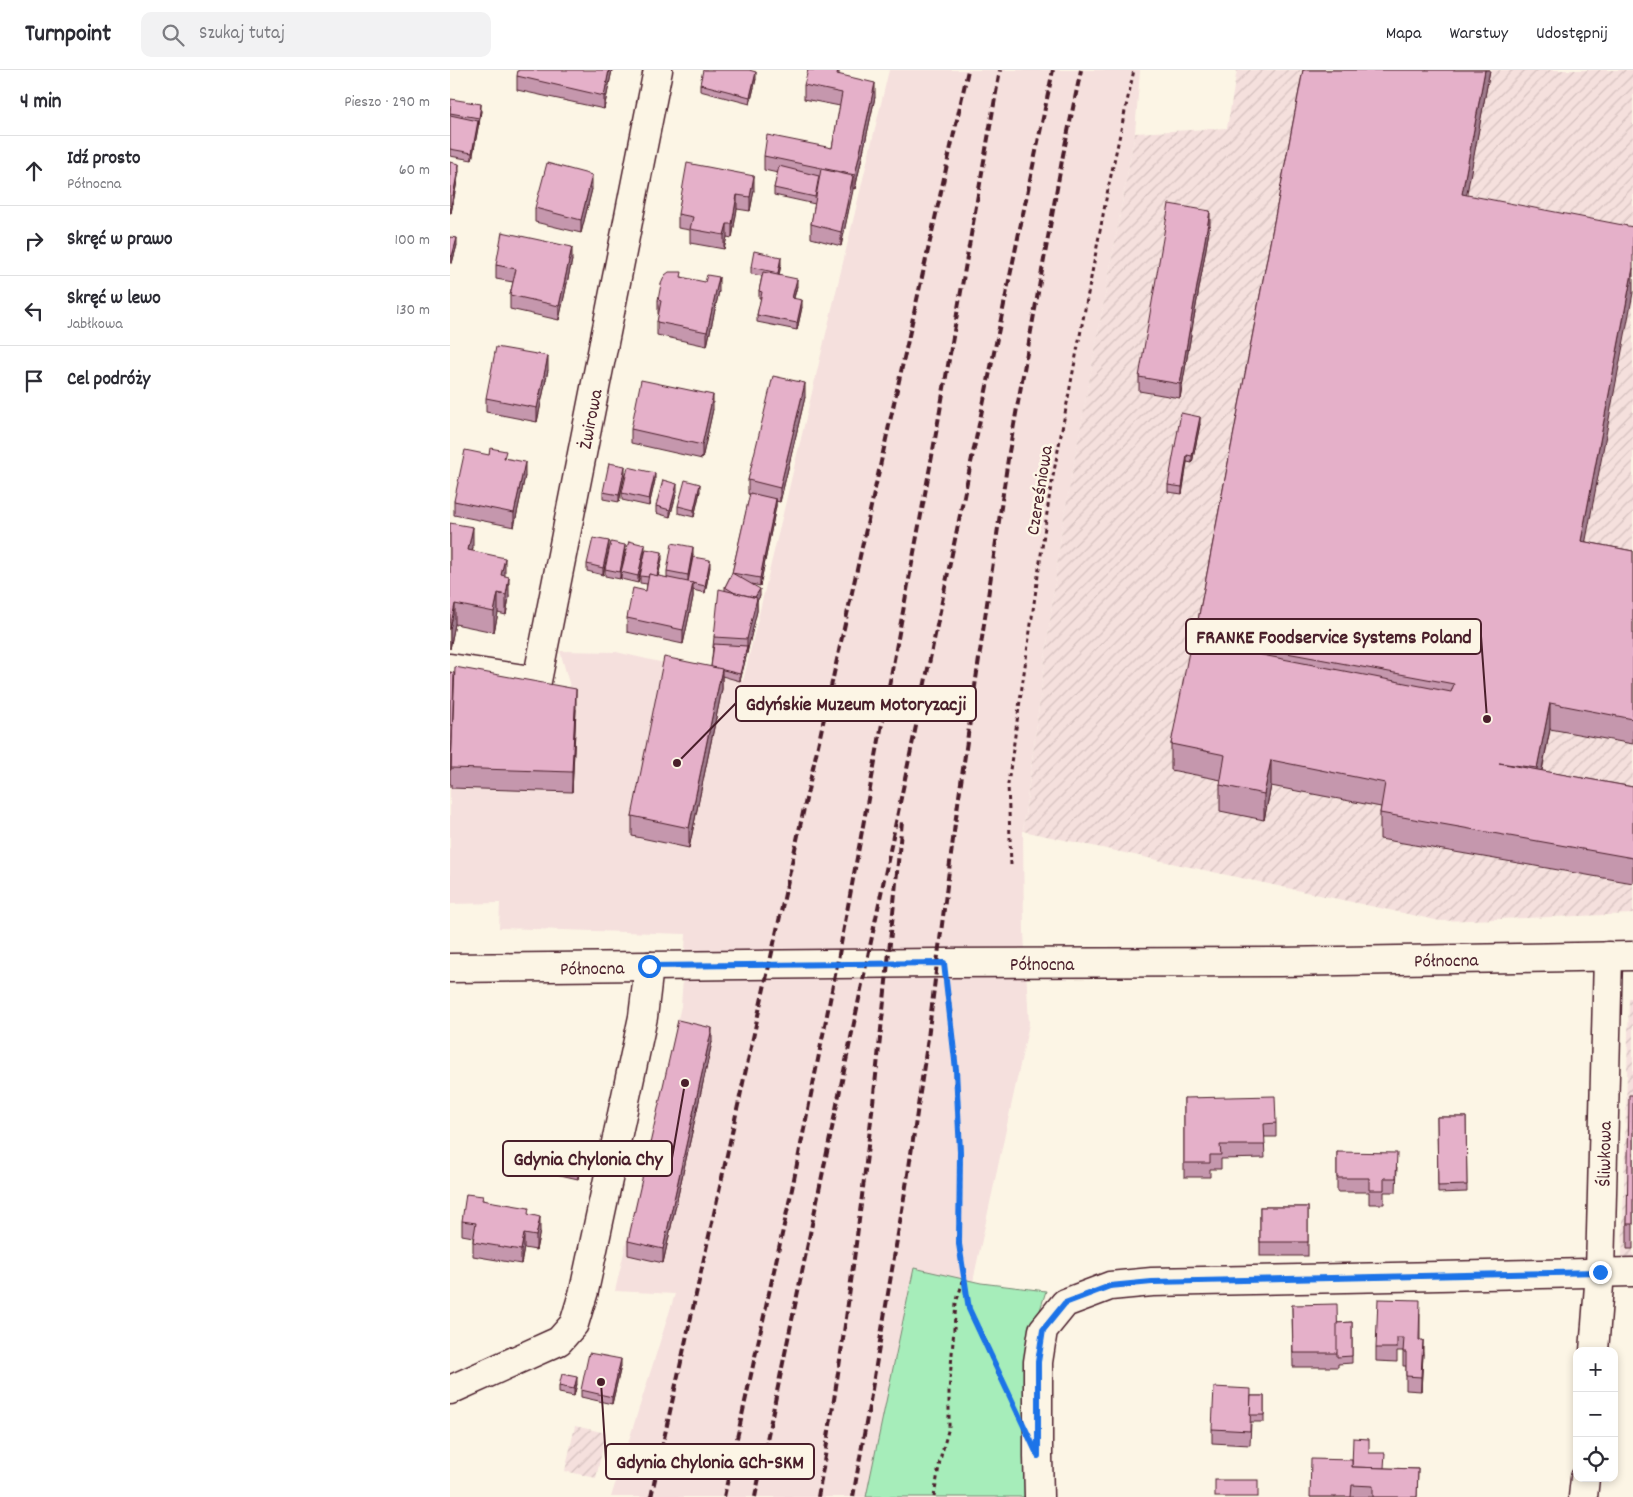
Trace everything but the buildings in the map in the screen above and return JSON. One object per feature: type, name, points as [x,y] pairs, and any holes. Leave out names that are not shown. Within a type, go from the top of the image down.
[{"type":"street","name":"Żwirowa","points":[[450,668],[537,681],[658,70]]},
{"type":"street","name":"Północna","points":[[450,968],[1280,962],[1620,956]]},
{"type":"street","name":"Śliwkowa","points":[[1594,1347],[1620,956]]},
{"type":"street","points":[[450,1390],[558,1341],[574,1324],[584,1291],[643,1017],[649,966]]},
{"type":"street","points":[[1039,1497],[1038,1362],[1043,1330],[1065,1303],[1087,1294],[1110,1286],[1152,1282],[1633,1272]]},
{"type":"street","points":[[1583,1497],[1584,1482]]},
{"type":"path","name":"Czereśniowa","points":[[1011,864],[1008,784],[1050,492],[1108,189],[1134,70]]},
{"type":"path","points":[[944,963],[956,1070],[960,1152],[959,1244],[969,1309],[1005,1387]]},
{"type":"path","points":[[934,1497],[940,1460],[949,1428],[956,1303],[964,1276]]},
{"type":"shaded area","points":[[889,70],[1140,70],[1135,133],[1062,529],[1023,830],[1024,932],[1029,1024],[976,1267],[930,1497],[611,1497],[675,1294],[615,1291],[681,1006],[686,934],[499,928],[500,903],[450,904],[450,686],[576,708],[560,651],[616,652],[743,681]]},
{"type":"shaded area","points":[[1237,70],[1633,70],[1633,914],[1440,921],[1023,831],[1062,528],[1135,133],[1227,128]]},
{"type":"shaded area","points":[[1629,998],[1633,998],[1633,1258],[1622,1258]]},
{"type":"shaded area","points":[[575,1426],[606,1433],[596,1478],[565,1471]]},
{"type":"green space","points":[[914,1268],[981,1283],[1046,1291],[1029,1345],[1024,1421],[1025,1497],[866,1497]]},
{"type":"railway","points":[[651,1497],[968,70]]},
{"type":"railway","points":[[724,1497],[792,1189],[837,965],[932,456],[1000,70]]},
{"type":"railway","points":[[755,1497],[1053,70]]},
{"type":"railway","points":[[853,1497],[908,1174],[928,1038],[955,824],[1009,452],[1063,155],[1081,70]]},
{"type":"railway","points":[[818,1497],[856,1244],[876,1075],[902,821]]},
{"type":"place","name":"FRANKE Foodservice Systems Poland","points":[[1487,719]]},
{"type":"place","name":"Gdyńskie Muzeum Motoryzacji","points":[[677,763]]},
{"type":"place","name":"Gdynia Chylonia Chy","points":[[685,1083]]},
{"type":"place","name":"Gdynia Chylonia GCh-SKM","points":[[601,1382]]},
{"type":"route","points":[[649,966],[944,963],[956,1070],[960,1152],[959,1244],[969,1309],[1038,1456],[1038,1362],[1043,1330],[1065,1303],[1110,1286],[1152,1282],[1600,1272]]}]
